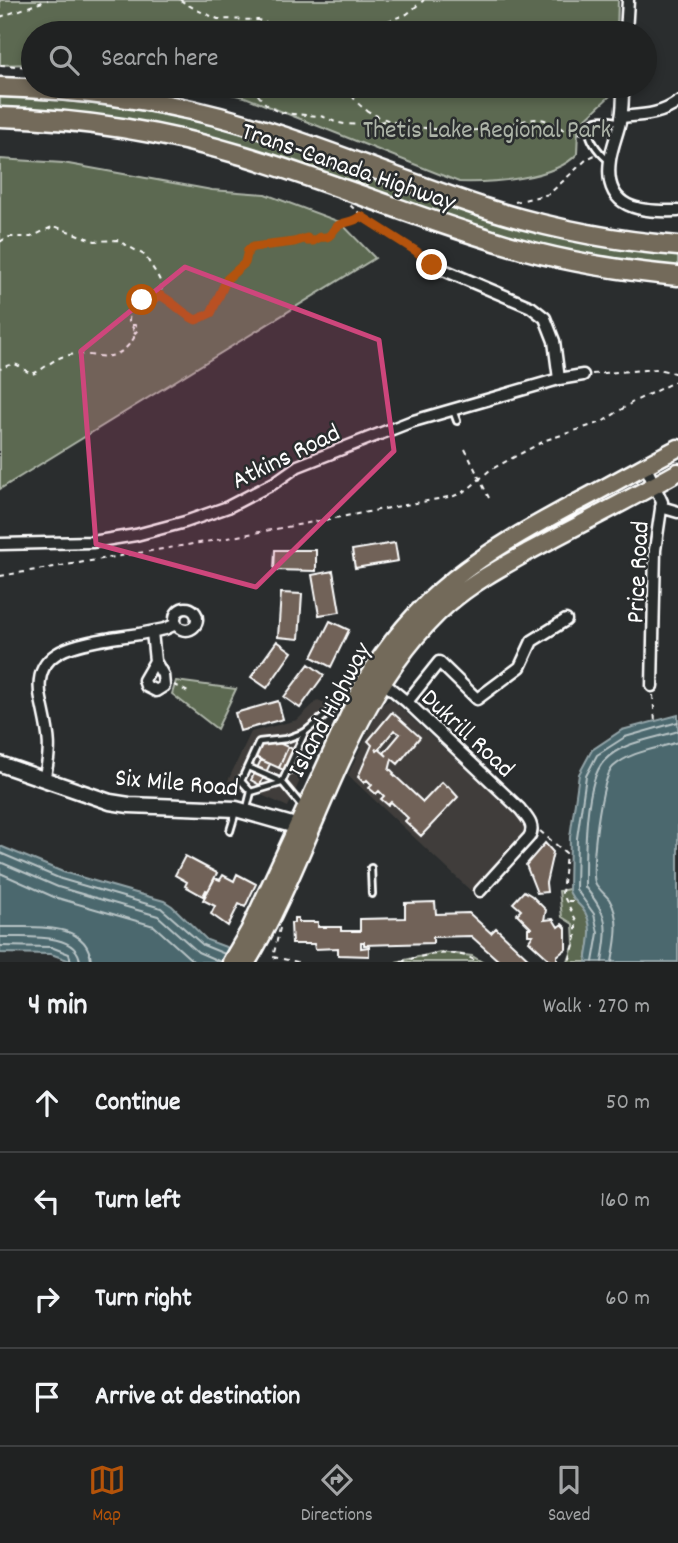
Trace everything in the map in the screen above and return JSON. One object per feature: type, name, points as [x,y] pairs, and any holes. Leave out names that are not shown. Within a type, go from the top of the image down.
[{"type":"highway","name":"Trans-Canada Highway","points":[[0,87],[21,88]]},
{"type":"highway","name":"Trans-Canada Highway","points":[[121,98],[172,106],[288,138],[470,203],[533,222],[604,237],[678,246]]},
{"type":"highway","name":"Trans-Canada Highway","points":[[0,117],[108,125],[156,133],[246,156],[523,249],[585,264],[678,276]]},
{"type":"main road","name":"Island Highway","points":[[247,962],[268,878],[303,829],[304,808],[372,681],[410,620],[449,582],[478,559],[522,532],[678,448]]},
{"type":"main road","name":"Island Highway","points":[[231,962],[255,933],[303,829],[359,728],[372,681],[448,604],[482,579],[678,472]]},
{"type":"main road","name":"Six Mile Road","points":[[0,764],[110,802],[241,810],[303,829]]},
{"type":"street","points":[[627,21],[628,0]]},
{"type":"street","points":[[622,98],[621,119],[610,161],[612,190],[624,203],[646,211],[678,211]]},
{"type":"street","points":[[621,119],[651,115],[671,108],[678,102]]},
{"type":"street","points":[[432,265],[531,307],[545,318],[554,341],[559,379]]},
{"type":"street","name":"Atkins Road","points":[[0,544],[92,542],[136,535],[185,522],[228,507],[274,483],[298,466],[410,422],[559,379],[583,375]]},
{"type":"street","name":"Price Road","points":[[645,465],[662,502],[655,550],[652,685]]},
{"type":"street","points":[[661,507],[678,512]]},
{"type":"street","points":[[407,702],[439,662],[477,699],[520,667],[533,641],[566,620]]},
{"type":"street","points":[[44,779],[50,756],[50,743],[39,685],[44,667],[56,653],[65,648],[152,632],[176,624]]},
{"type":"street","points":[[152,632],[155,662],[164,682],[156,691],[146,686],[144,680],[155,662]]},
{"type":"street","name":"Dukrill Road","points":[[372,681],[407,702],[520,809],[537,830]]},
{"type":"street","points":[[480,891],[537,830]]},
{"type":"lane","points":[[610,161],[599,153],[588,127],[592,121],[599,118],[621,119]]},
{"type":"lane","points":[[453,409],[457,421]]},
{"type":"lane","points":[[251,792],[241,781],[259,743],[304,733],[337,705],[372,681]]},
{"type":"lane","points":[[230,831],[251,792],[282,782],[304,733]]},
{"type":"lane","points":[[248,767],[282,782],[304,808]]},
{"type":"lane","points":[[371,868],[372,894]]},
{"type":"path","points":[[0,17],[48,0]]},
{"type":"path","points":[[180,0],[218,19],[261,21]]},
{"type":"path","points":[[388,21],[407,14],[424,0]]},
{"type":"path","points":[[0,65],[21,66]]},
{"type":"path","points":[[260,98],[265,105],[284,114],[321,116],[339,123],[369,124],[387,120]]},
{"type":"path","points":[[353,98],[362,107],[387,120],[456,131],[495,129],[542,119],[567,131],[589,134]]},
{"type":"path","points":[[506,204],[549,194],[587,159],[599,153]]},
{"type":"path","points":[[348,191],[350,205],[361,216],[416,251],[432,265]]},
{"type":"path","points":[[159,295],[196,320],[211,313],[227,279],[245,263],[248,250],[307,238],[308,241],[313,241],[320,237],[326,238],[342,223],[354,222],[361,216]]},
{"type":"path","points":[[0,242],[7,237],[31,237],[54,226],[95,241],[117,240],[146,256],[150,267],[158,274],[162,289],[154,299],[142,300],[131,311],[128,322],[137,327],[138,332],[122,351],[107,358],[69,354],[32,374],[17,364],[0,369]]},
{"type":"path","points":[[583,375],[658,369],[678,374]]},
{"type":"path","points":[[0,576],[172,548],[454,496],[467,490],[490,470],[546,440],[602,422],[633,402],[678,380]]},
{"type":"path","points":[[465,449],[489,498]]},
{"type":"path","points":[[164,682],[188,692]]},
{"type":"path","points":[[654,698],[655,722]]},
{"type":"path","points":[[537,830],[566,853],[562,894],[576,920],[574,947],[569,962]]},
{"type":"path","points":[[567,902],[575,901]]},
{"type":"path","points":[[281,929],[272,957],[298,962]]},
{"type":"path","points":[[401,962],[440,954],[469,957],[477,962]]},
{"type":"highlighted area","points":[[185,267],[379,340],[394,451],[256,587],[96,544],[81,351]]},
{"type":"shaded area","points":[[391,699],[525,823],[526,832],[472,892],[348,775],[381,705]]},
{"type":"shaded area","points":[[318,700],[333,707],[288,807],[257,793],[224,789],[251,732],[297,720]]},
{"type":"green space","points":[[0,0],[618,0],[617,21],[21,21],[21,64],[0,65]]},
{"type":"green space","points":[[0,97],[108,106],[215,126],[522,228],[599,245],[678,256],[678,269],[619,263],[524,243],[345,182],[0,110]]},
{"type":"green space","name":"Thetis Lake Regional Park","points":[[248,98],[608,98],[580,124],[577,154],[567,162],[554,169],[522,178],[459,182]]},
{"type":"green space","points":[[0,159],[63,163],[212,190],[265,194],[340,222],[375,258],[0,489]]},
{"type":"green space","points":[[176,681],[236,689],[217,729],[172,694]]},
{"type":"green space","points":[[569,889],[589,920],[586,962],[568,962],[574,944],[573,924],[562,917],[559,891]]},
{"type":"green space","points":[[440,952],[472,956],[482,962],[396,962]]},
{"type":"water","points":[[678,715],[678,962],[586,962],[589,921],[569,891],[570,837],[579,774],[592,750],[622,730]]},
{"type":"water","points":[[0,846],[63,872],[164,901],[207,940],[231,949],[253,962],[73,962],[51,954],[0,953]]},
{"type":"building","points":[[395,543],[398,561],[355,568],[352,550]]},
{"type":"building","points":[[275,550],[316,550],[316,571],[274,570]]},
{"type":"building","points":[[333,571],[340,612],[319,615],[312,575]]},
{"type":"building","points":[[281,593],[302,594],[299,639],[278,637]]},
{"type":"building","points":[[330,621],[349,630],[331,667],[312,657]]},
{"type":"building","points":[[277,641],[292,652],[267,688],[251,677]]},
{"type":"building","points":[[309,664],[324,675],[300,708],[284,697]]},
{"type":"building","points":[[278,701],[283,719],[240,731],[235,713]]},
{"type":"building","points":[[392,712],[420,737],[398,764],[392,759],[389,771],[390,769],[423,802],[442,782],[458,797],[421,836],[405,821],[408,818],[391,802],[388,805],[381,799],[384,796],[379,791],[376,794],[369,788],[372,785],[367,780],[364,783],[358,777],[372,745],[368,741]],"holes":[[[394,730],[400,734],[384,753],[387,756],[378,750]]]},
{"type":"building","points":[[279,743],[288,747],[279,768],[255,757],[260,745]]},
{"type":"building","points":[[288,747],[306,755],[297,776],[279,768]]},
{"type":"building","points":[[261,760],[270,764],[260,785],[251,780]]},
{"type":"building","points":[[545,843],[553,852],[546,883],[547,892],[537,893],[526,865]]},
{"type":"building","points":[[185,856],[217,873],[203,896],[185,886],[187,882],[175,875]]},
{"type":"building","points":[[237,874],[256,884],[245,907],[239,904],[228,926],[211,914],[215,906],[203,900],[215,878],[220,880],[223,875],[234,881]]},
{"type":"building","points":[[524,891],[546,910],[544,920],[553,919],[558,927],[562,924],[566,928],[566,949],[557,956],[557,962],[552,962],[529,941],[533,935],[528,935],[528,928],[531,928],[517,914],[521,910],[513,903]]},
{"type":"building","points":[[435,902],[436,914],[469,913],[491,933],[496,928],[532,962],[500,962],[471,936],[433,937],[433,943],[364,945],[364,942],[361,942],[361,948],[369,947],[369,956],[338,955],[338,948],[315,949],[314,944],[292,944],[291,923],[294,923],[294,918],[298,918],[298,922],[318,922],[318,927],[341,927],[341,931],[360,931],[360,919],[405,918],[405,903]]},
{"type":"route","points":[[142,300],[154,299],[159,295],[196,320],[211,313],[221,288],[245,263],[248,250],[307,238],[308,241],[318,237],[326,238],[342,223],[354,222],[361,216],[416,251],[432,265]]}]
